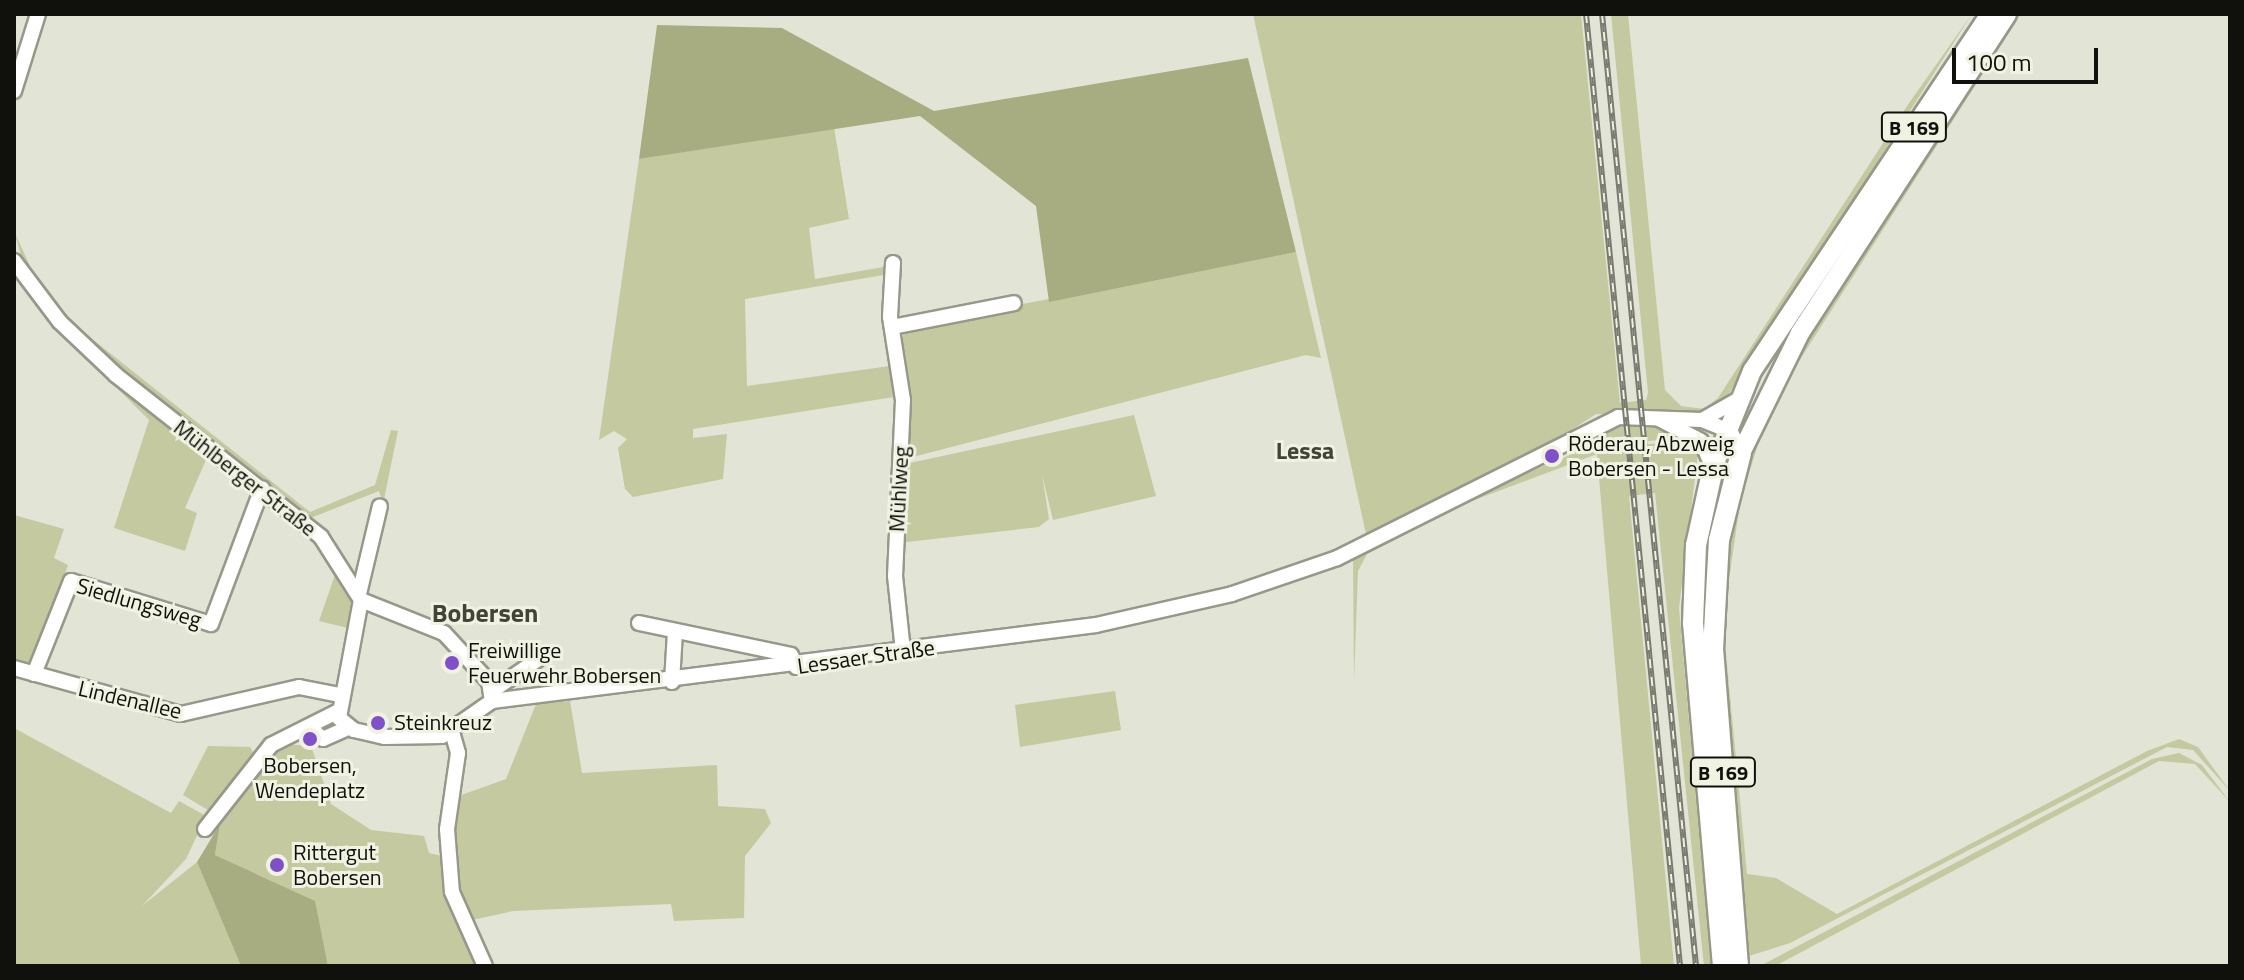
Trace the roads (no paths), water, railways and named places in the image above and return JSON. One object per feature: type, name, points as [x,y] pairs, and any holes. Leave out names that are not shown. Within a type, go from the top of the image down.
[{"type":"highway","name":"B 169","points":[[1738,966],[1713,650],[1719,540],[1741,453]]},
{"type":"highway","name":"B 169","points":[[1713,468],[1696,545],[1693,623],[1723,966]]},
{"type":"main road","name":"B 169","points":[[1713,468],[1739,399],[1990,14]]},
{"type":"main road","name":"B 169","points":[[1741,453],[1800,333],[2007,14]]},
{"type":"street","points":[[14,91],[38,14]]},
{"type":"street","name":"Mühlberger Straße","points":[[14,261],[60,322],[165,415],[321,537],[360,597]]},
{"type":"street","name":"Mühlweg","points":[[893,263],[892,327],[903,400],[895,576],[903,651]]},
{"type":"street","points":[[892,327],[1014,303]]},
{"type":"street","points":[[1702,420],[1739,399]]},
{"type":"street","points":[[1655,417],[1701,441],[1713,468]]},
{"type":"street","name":"Lessaer Straße","points":[[492,696],[672,682],[796,667],[1096,625],[1232,594],[1318,566],[1393,526],[1528,465],[1592,425],[1655,417],[1702,420]]},
{"type":"street","points":[[1702,420],[1726,430],[1741,453]]},
{"type":"street","name":"Siedlungsweg","points":[[34,674],[71,581],[211,624],[262,488]]},
{"type":"street","points":[[309,727],[323,739],[341,719],[340,695],[380,506]]},
{"type":"street","points":[[360,597],[444,633],[492,696]]},
{"type":"street","points":[[639,623],[791,655],[796,667]]},
{"type":"street","points":[[672,682],[675,631]]},
{"type":"street","points":[[205,829],[271,745],[309,727],[341,719],[407,738],[452,732],[537,660]]},
{"type":"street","name":"Lindenallee","points":[[14,668],[181,714],[299,687],[340,695]]},
{"type":"street","points":[[452,732],[458,753],[447,829],[452,892],[485,966]]},
{"type":"railway","points":[[1586,14],[1680,966]]},
{"type":"railway","points":[[1602,14],[1696,966]]},
{"type":"place","name":"Röderau, Abzweig Bobersen - Lessa","points":[[1552,456]]},
{"type":"place","name":"Freiwillige Feuerwehr Bobersen","points":[[452,663]]},
{"type":"place","name":"Steinkreuz","points":[[378,723]]},
{"type":"place","name":"Bobersen, Wendeplatz","points":[[310,739]]},
{"type":"place","name":"Rittergut Bobersen","points":[[277,865]]},
{"type":"district","name":"Lessa","points":[[1305,451]]},
{"type":"district","name":"Bobersen","points":[[485,613]]}]
